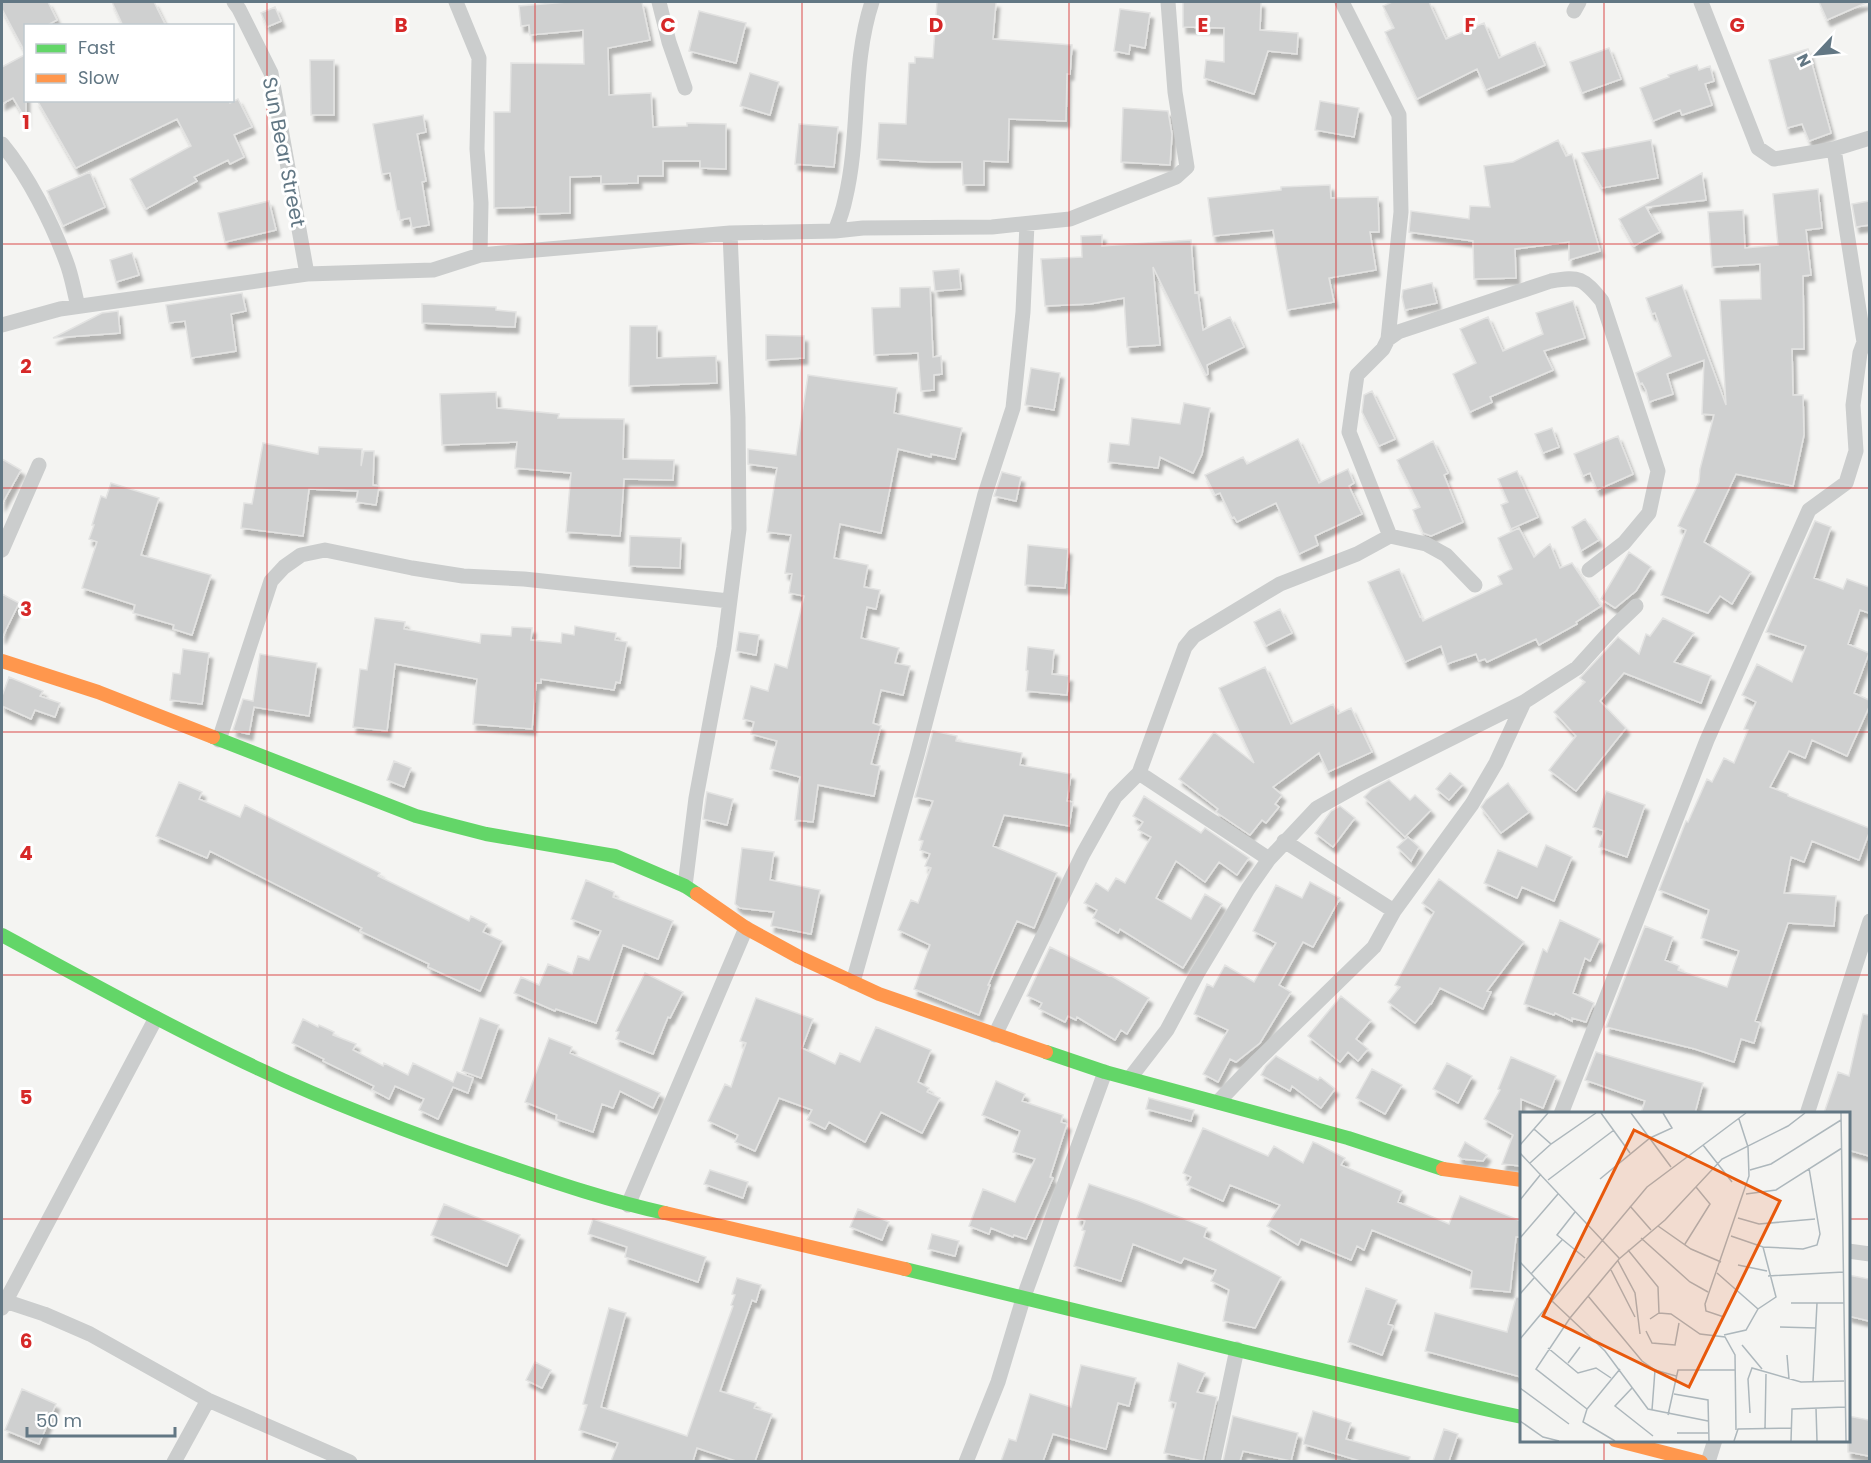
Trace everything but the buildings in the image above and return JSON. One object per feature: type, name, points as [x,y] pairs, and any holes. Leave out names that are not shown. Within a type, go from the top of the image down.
[{"type":"main road","points":[[2,661],[98,692],[416,816],[486,834],[615,856],[685,886],[746,928],[799,957],[879,994],[995,1035],[1105,1072],[1348,1138],[1445,1170],[1520,1180]]},
{"type":"main road","points":[[2,935],[156,1018],[261,1070],[411,1133],[628,1205],[863,1258],[1443,1401],[1520,1417]]},
{"type":"main road","points":[[1621,1442],[1676,1459],[1701,1461]]},
{"type":"street","name":"Sun Bear Street","points":[[234,2],[240,9],[271,73],[307,274]]},
{"type":"street","points":[[456,2],[479,58],[477,149],[481,203],[480,255]]},
{"type":"street","points":[[659,2],[684,88]]},
{"type":"street","points":[[835,231],[847,189],[860,49],[872,2]]},
{"type":"street","points":[[2,325],[78,306],[307,274],[433,270],[480,255],[730,233],[835,231],[863,228],[992,227],[1070,219],[1176,177],[1187,167],[1175,93],[1168,2]]},
{"type":"street","points":[[1342,2],[1399,116],[1401,212],[1388,339],[1383,349],[1357,375],[1348,432],[1390,536]]},
{"type":"street","points":[[1701,2],[1758,148],[1774,159],[1834,148],[1869,138]]},
{"type":"street","points":[[2,144],[15,159],[67,262],[78,306]]},
{"type":"street","points":[[1561,1112],[1707,740],[1809,510],[1846,483],[1856,451],[1853,405],[1860,353],[1867,340],[1834,148]]},
{"type":"street","points":[[853,982],[917,755],[985,494],[1013,408],[1023,312],[1027,224]]},
{"type":"street","points":[[685,886],[696,798],[724,647],[739,529],[738,417],[730,233]]},
{"type":"street","points":[[1388,339],[1398,332],[1551,281],[1574,277],[1587,282],[1602,301],[1658,471],[1649,513],[1624,543],[1589,570]]},
{"type":"street","points":[[2,550],[39,465]]},
{"type":"street","points":[[995,1035],[1083,854],[1115,798],[1139,772],[1185,647],[1194,636],[1280,584],[1357,554],[1390,536],[1426,544],[1446,555],[1474,585]]},
{"type":"street","points":[[219,740],[271,581],[284,567],[301,555],[325,550],[463,576],[524,579],[729,601]]},
{"type":"street","points":[[1130,1078],[1167,1030],[1197,974],[1248,889],[1284,841],[1317,808],[1524,702],[1577,668],[1636,606]]},
{"type":"street","points":[[1218,1102],[1374,947],[1394,911],[1472,804],[1496,764],[1524,702]]},
{"type":"street","points":[[1139,772],[1269,859]]},
{"type":"street","points":[[1284,841],[1394,911]]},
{"type":"street","points":[[1807,1112],[1869,921]]},
{"type":"street","points":[[628,1205],[746,928]]},
{"type":"street","points":[[156,1018],[2,1303],[44,1314],[90,1334],[208,1400],[350,1461]]},
{"type":"street","points":[[966,1461],[998,1382],[1023,1299],[1105,1072]]},
{"type":"street","points":[[1850,1251],[1869,1254]]},
{"type":"street","points":[[1213,1461],[1237,1349]]},
{"type":"street","points":[[174,1461],[208,1400]]},
{"type":"street","points":[[1708,1461],[1714,1442]]},
{"type":"traffic: fast","points":[[213,737],[416,816],[486,834],[615,856],[685,886],[697,894]]},
{"type":"traffic: fast","points":[[2,935],[194,1037],[259,1069],[350,1109],[524,1172],[665,1213]]},
{"type":"traffic: fast","points":[[1046,1052],[1105,1072],[1348,1138],[1443,1169]]},
{"type":"traffic: fast","points":[[905,1269],[1520,1417]]},
{"type":"traffic: slow","points":[[2,661],[98,692],[213,737]]},
{"type":"traffic: slow","points":[[697,894],[746,928],[799,957],[879,994],[1046,1052]]},
{"type":"traffic: slow","points":[[1443,1169],[1520,1180]]},
{"type":"traffic: slow","points":[[665,1213],[905,1269]]},
{"type":"traffic: slow","points":[[1623,1442],[1701,1462]]}]
